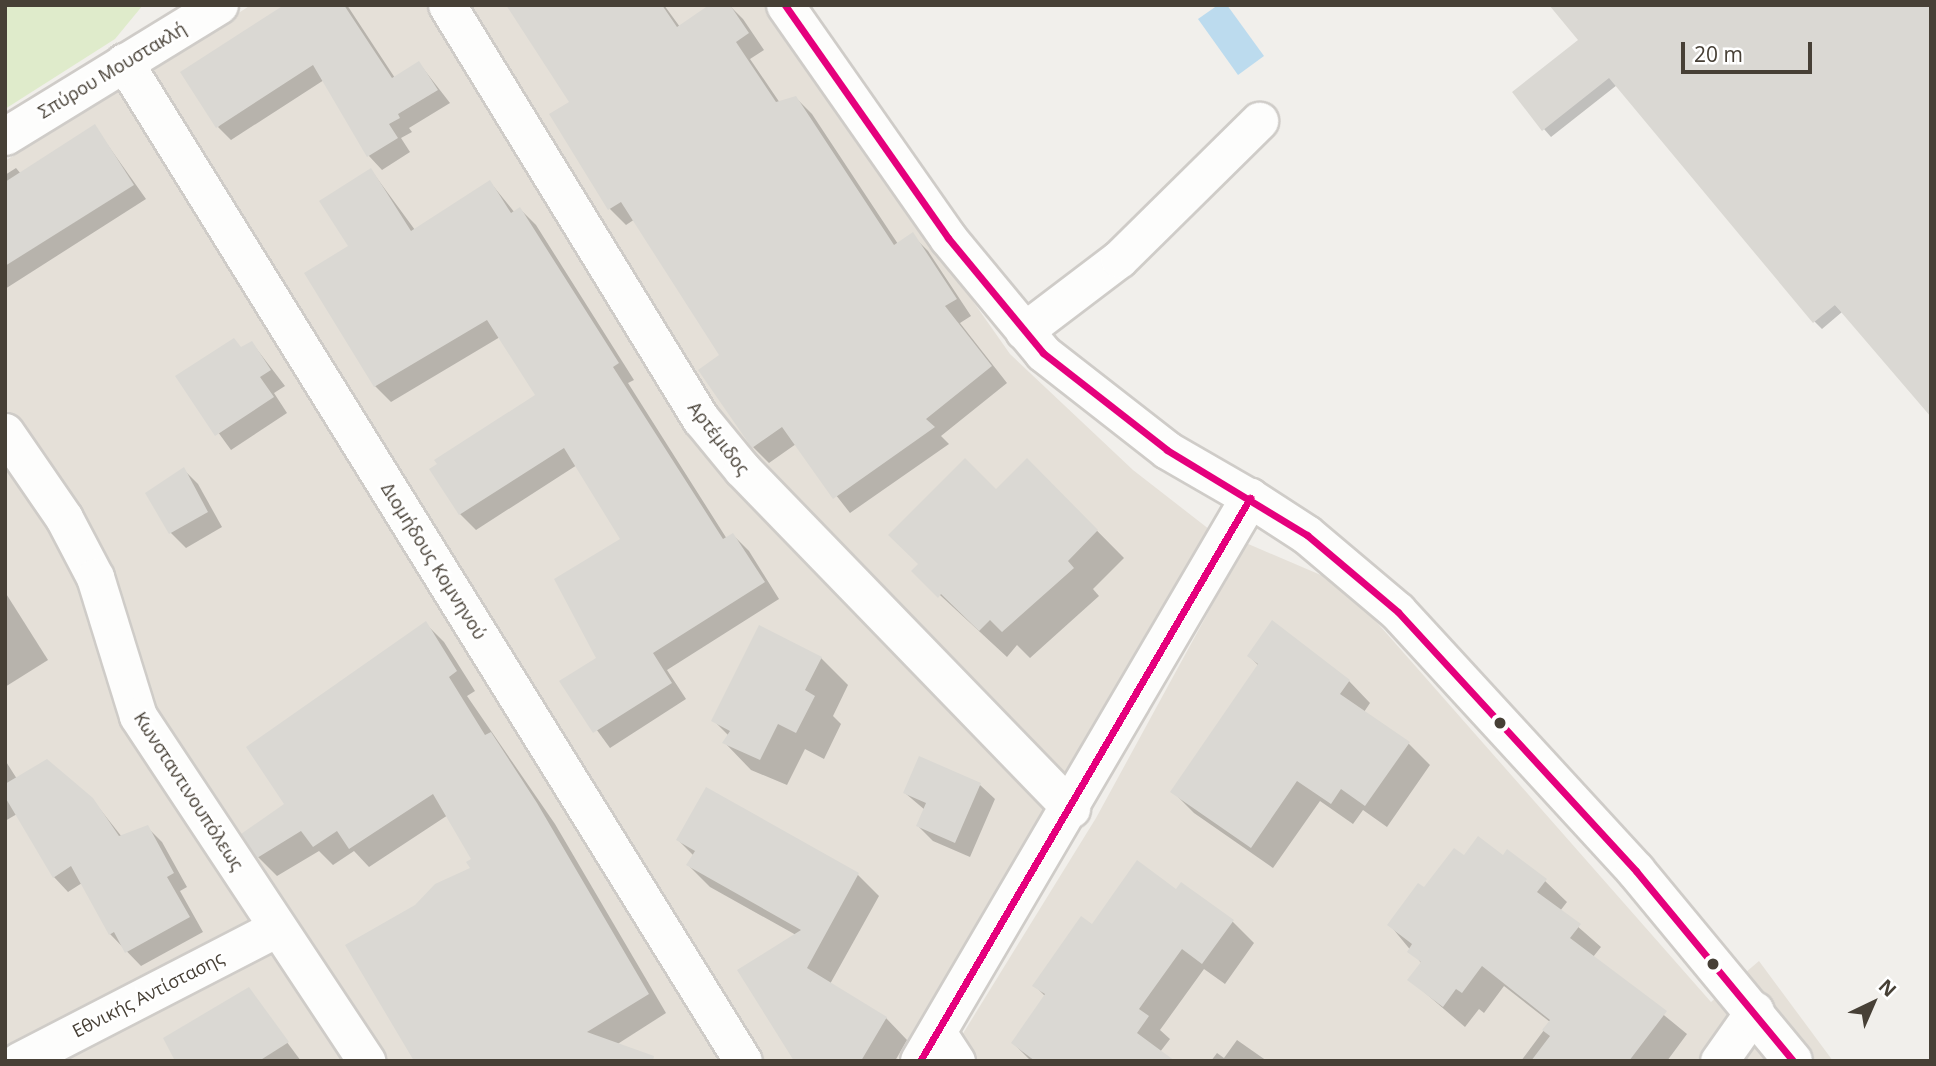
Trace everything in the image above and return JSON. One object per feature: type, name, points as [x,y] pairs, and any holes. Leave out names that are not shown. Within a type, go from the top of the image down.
[{"type":"street","name":"Αρτέμιδος","points":[[447,5],[701,419],[742,469],[1071,808]]},
{"type":"street","points":[[785,5],[948,238],[1024,331],[1090,394],[1167,450],[1307,535],[1398,612],[1636,870],[1755,1010],[1793,1061]]},
{"type":"street","name":"Σπύρου Μουστακλή","points":[[5,136],[208,8]]},
{"type":"street","name":"Διομήδους Κομνηνού","points":[[124,62],[743,1061]]},
{"type":"street","points":[[1024,331],[1119,259],[1259,121]]},
{"type":"street","name":"Κωνσταντινουπόλεως","points":[[5,432],[64,518],[95,578],[138,716],[366,1061]]},
{"type":"street","points":[[938,1051],[1071,808],[1250,498]]},
{"type":"street","name":"Εθνικής Αντίστασης","points":[[19,1061],[277,928]]},
{"type":"street","points":[[1718,1061],[1755,1010]]},
{"type":"shaded area","points":[[251,5],[765,5],[1010,354],[1133,470],[1214,533],[897,1061],[5,1061],[5,161]]},
{"type":"shaded area","points":[[1246,543],[1344,585],[1711,1002],[1759,961],[1833,1061],[946,1061],[1096,818]]},
{"type":"green space","points":[[5,5],[143,5],[115,39],[5,109]]},
{"type":"water","points":[[1218,5],[1227,5],[1264,56],[1238,75],[1198,19]]},
{"type":"building","points":[[284,5],[344,5],[392,78],[419,61],[438,90],[398,114],[400,118],[389,124],[398,138],[367,157],[313,65],[216,128],[180,72]]},
{"type":"building","points":[[506,5],[662,5],[677,27],[709,5],[730,5],[749,33],[736,42],[776,102],[796,96],[894,245],[913,232],[957,299],[945,306],[992,366],[926,419],[935,427],[833,499],[782,427],[752,448],[698,370],[719,355],[621,202],[608,210],[549,114],[569,102]]},
{"type":"building","points":[[1549,5],[1931,5],[1931,417],[1835,305],[1813,323],[1609,78],[1542,131],[1512,92],[1578,40]]},
{"type":"building","points":[[95,124],[134,185],[5,266],[5,182]]},
{"type":"building","points":[[371,168],[411,231],[490,180],[511,213],[520,207],[619,363],[613,367],[723,539],[733,533],[765,582],[653,653],[672,683],[593,733],[559,681],[596,658],[554,579],[620,539],[564,448],[459,515],[429,469],[437,464],[434,460],[535,395],[487,320],[374,387],[304,273],[348,246],[319,201]]},
{"type":"building","points":[[234,338],[241,347],[252,341],[271,370],[260,377],[274,397],[215,436],[175,376]]},
{"type":"building","points":[[965,458],[996,489],[1027,458],[1098,530],[1068,561],[1074,568],[1002,632],[990,620],[979,631],[941,594],[938,598],[911,571],[918,564],[888,535]]},
{"type":"building","points":[[184,467],[208,512],[169,534],[145,493]]},
{"type":"building","points":[[1272,620],[1350,680],[1340,694],[1410,742],[1365,806],[1341,789],[1331,804],[1297,781],[1251,848],[1170,792],[1258,664],[1247,656]]},
{"type":"building","points":[[426,621],[457,671],[449,677],[485,735],[491,732],[537,803],[649,994],[587,1032],[654,1056],[653,1061],[414,1061],[345,945],[415,905],[435,884],[470,868],[466,862],[471,859],[433,794],[349,849],[337,831],[313,847],[301,831],[257,858],[241,834],[284,804],[246,747]]},
{"type":"building","points":[[759,625],[822,657],[805,690],[815,696],[796,733],[778,724],[760,760],[722,743],[730,731],[711,721]]},
{"type":"building","points":[[919,756],[981,783],[955,843],[916,826],[926,803],[903,793]]},
{"type":"building","points":[[47,759],[93,798],[119,836],[148,825],[174,873],[167,877],[190,917],[125,953],[114,932],[109,935],[71,866],[53,878],[5,797],[5,784]]},
{"type":"building","points":[[706,787],[859,873],[807,968],[887,1017],[861,1061],[794,1061],[737,970],[801,930],[686,865],[695,851],[676,840]]},
{"type":"building","points":[[1478,836],[1503,855],[1507,849],[1547,879],[1537,892],[1581,924],[1570,938],[1667,1011],[1629,1061],[1531,1061],[1550,1036],[1542,1030],[1550,1020],[1482,966],[1462,993],[1456,989],[1443,1007],[1407,980],[1421,962],[1407,952],[1412,944],[1387,925],[1418,883],[1424,887],[1454,848],[1464,855]]},
{"type":"building","points":[[1137,860],[1176,889],[1181,882],[1234,920],[1202,964],[1182,949],[1139,1009],[1149,1016],[1137,1033],[1175,1061],[1035,1061],[1011,1043],[1045,994],[1032,986],[1081,916],[1092,924]]},
{"type":"building","points":[[249,987],[289,1042],[259,1061],[175,1061],[163,1038]]},
{"type":"transit line","points":[[785,5],[948,238],[1043,353],[1167,450],[1307,535],[1398,612],[1636,871],[1793,1061]]},
{"type":"transit line","points":[[920,1061],[1250,498]]}]
